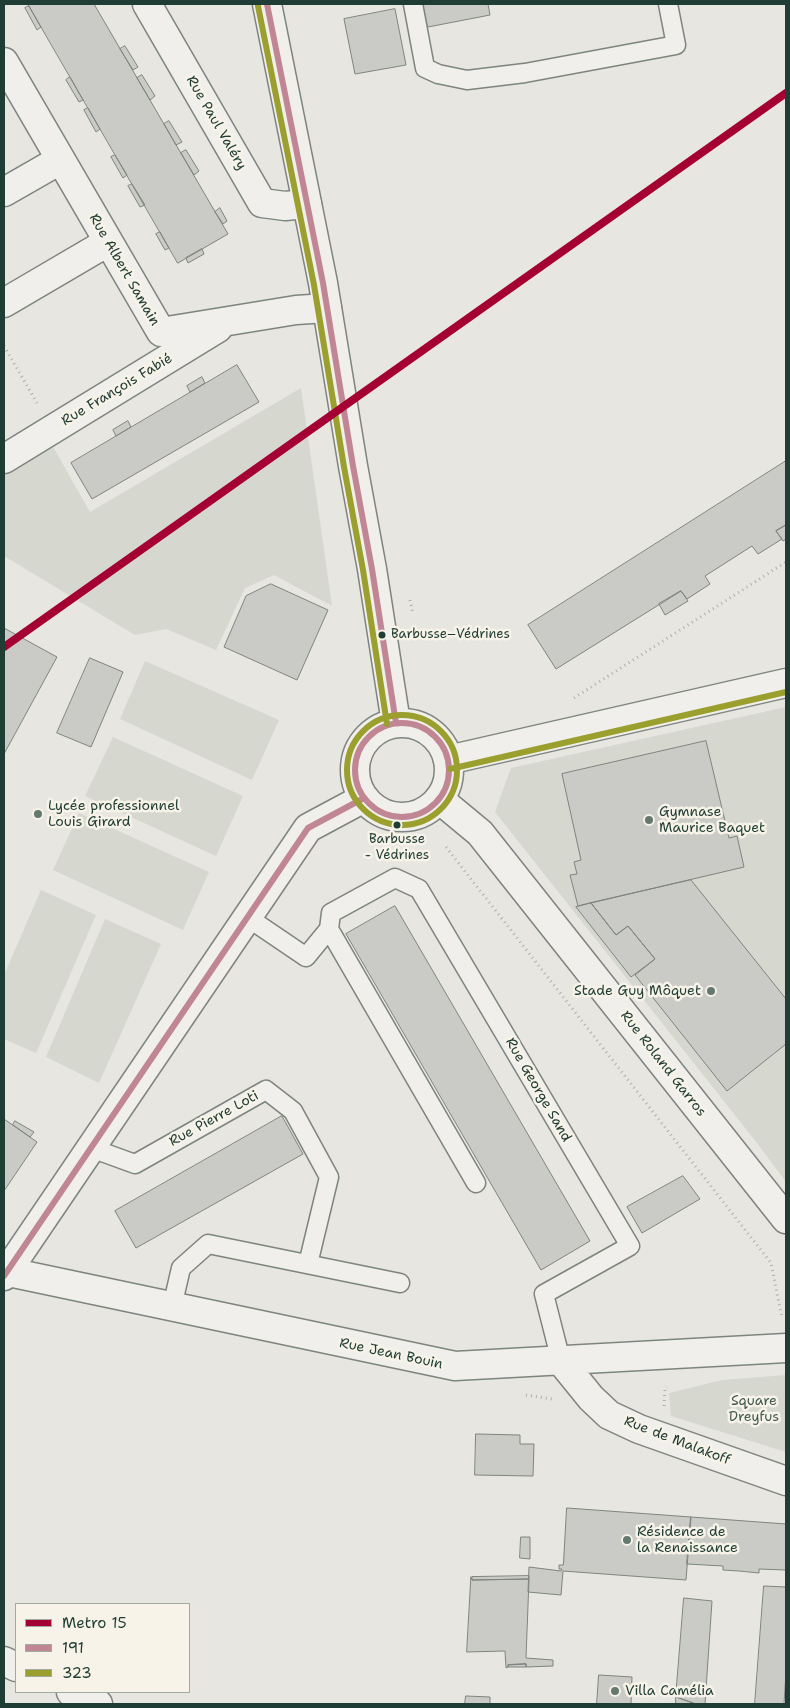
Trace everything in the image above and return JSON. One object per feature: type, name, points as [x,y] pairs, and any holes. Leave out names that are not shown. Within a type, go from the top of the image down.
[{"type":"street","name":"Rue Paul Valéry","points":[[147,4],[262,203],[284,206],[307,204]]},
{"type":"street","points":[[267,4],[327,308],[351,458],[372,569],[396,723]]},
{"type":"street","name":"Rue Albert Samain","points":[[4,62],[160,332],[296,310],[327,308]]},
{"type":"street","points":[[4,192],[60,160]]},
{"type":"street","points":[[4,303],[108,242]]},
{"type":"street","name":"Rue François Fabié","points":[[4,459],[229,321]]},
{"type":"street","points":[[448,760],[786,683]]},
{"type":"street","points":[[396,723],[432,725],[448,760],[447,783],[430,806],[402,817],[386,814],[372,806],[364,798],[355,778],[357,754],[365,740],[378,729],[396,723]]},
{"type":"street","points":[[5,1273],[308,828],[364,798]]},
{"type":"street","name":"Rue Roland Garros","points":[[430,806],[480,833],[786,1219]]},
{"type":"street","name":"Rue Jean Bouin","points":[[5,1273],[455,1366],[785,1348]]},
{"type":"street","name":"Rue de Malakoff","points":[[561,1361],[591,1398],[609,1415],[638,1429],[786,1481]]},
{"type":"street","points":[[73,1693],[98,1704]]},
{"type":"lane","points":[[413,4],[425,68],[438,74],[468,80],[525,73],[676,45],[668,4]]},
{"type":"lane","name":"Rue George Sand","points":[[247,916],[306,957],[329,929],[331,913],[395,878],[419,889],[630,1246],[544,1294],[561,1361]]},
{"type":"lane","points":[[329,929],[476,1183]]},
{"type":"lane","name":"Rue Pierre Loti","points":[[91,1148],[135,1164],[266,1090],[293,1111],[328,1177],[308,1264]]},
{"type":"lane","points":[[172,1307],[181,1268],[208,1244],[400,1283]]},
{"type":"path","points":[[4,346],[52,429]]},
{"type":"path","points":[[574,732],[567,703],[786,562]]},
{"type":"path","points":[[430,806],[452,855],[771,1263],[781,1310],[785,1348]]},
{"type":"green space","points":[[301,388],[332,606],[274,575],[245,588],[216,650],[166,629],[135,635],[4,556],[4,474],[52,445],[90,512]]},
{"type":"green space","points":[[145,661],[279,720],[252,780],[120,719]]},
{"type":"green space","name":"Stade Guy Môquet","points":[[786,707],[786,1182],[495,812],[511,768]]},
{"type":"green space","points":[[113,737],[243,796],[216,856],[85,796]]},
{"type":"green space","points":[[79,813],[209,872],[183,930],[53,870]]},
{"type":"green space","points":[[41,890],[96,915],[36,1053],[4,1039],[4,975]]},
{"type":"green space","points":[[105,919],[161,944],[99,1083],[46,1057]]},
{"type":"green space","name":"Square Dreyfus","points":[[786,1375],[786,1452],[671,1416],[669,1393],[722,1380]]},
{"type":"building","points":[[28,4],[94,4],[228,234],[178,263]]},
{"type":"building","points":[[423,4],[488,4],[490,15],[428,27]]},
{"type":"building","points":[[29,6],[41,27],[37,30],[25,8]]},
{"type":"building","points":[[395,9],[406,65],[355,74],[344,19]]},
{"type":"building","points":[[125,46],[138,67],[133,70],[120,49]]},
{"type":"building","points":[[142,75],[155,96],[150,100],[137,78]]},
{"type":"building","points":[[70,77],[83,100],[79,102],[66,80]]},
{"type":"building","points":[[88,108],[100,129],[96,132],[84,110]]},
{"type":"building","points":[[169,121],[182,142],[176,145],[164,124]]},
{"type":"building","points":[[186,150],[199,171],[194,175],[181,153]]},
{"type":"building","points":[[115,155],[127,175],[123,178],[111,157]]},
{"type":"building","points":[[132,184],[145,205],[140,207],[128,186]]},
{"type":"building","points":[[220,208],[227,221],[223,224],[215,212]]},
{"type":"building","points":[[160,232],[169,248],[165,250],[156,234]]},
{"type":"building","points":[[202,249],[204,254],[188,263],[186,258]]},
{"type":"building","points":[[237,365],[259,402],[92,499],[71,463]]},
{"type":"building","points":[[202,377],[205,383],[190,392],[187,386]]},
{"type":"building","points":[[128,421],[131,427],[116,436],[113,430]]},
{"type":"building","points":[[786,461],[786,525],[776,531],[782,539],[758,554],[752,546],[705,576],[710,584],[687,599],[681,591],[556,669],[528,625]]},
{"type":"building","points":[[786,525],[786,539],[783,541],[776,531]]},
{"type":"building","points":[[271,584],[328,610],[297,680],[224,647],[246,596]]},
{"type":"building","points":[[681,591],[688,601],[665,615],[659,604]]},
{"type":"building","points":[[4,628],[57,657],[4,754]]},
{"type":"building","points":[[90,658],[123,672],[91,747],[57,733]]},
{"type":"building","name":"Gymnase Maurice Baquet","points":[[706,741],[729,838],[737,836],[744,867],[578,906],[570,875],[577,874],[574,862],[581,860],[562,774]]},
{"type":"building","points":[[691,880],[786,999],[786,1044],[727,1091],[635,975],[655,959],[628,926],[616,935],[591,903]]},
{"type":"building","points":[[591,903],[616,935],[628,926],[655,959],[631,977],[576,907]]},
{"type":"building","points":[[395,906],[590,1241],[541,1270],[346,934]]},
{"type":"building","points":[[282,1116],[303,1154],[136,1248],[115,1211]]},
{"type":"building","points":[[4,1119],[37,1142],[4,1191]]},
{"type":"building","points":[[15,1121],[34,1132],[30,1137],[13,1125]]},
{"type":"building","points":[[683,1176],[700,1199],[642,1233],[627,1207]]},
{"type":"building","points":[[476,1434],[520,1435],[520,1444],[534,1444],[533,1476],[475,1475]]},
{"type":"building","name":"Résidence de la Renaissance","points":[[567,1508],[691,1517],[686,1580],[563,1571],[561,1595],[528,1592],[529,1567],[561,1571],[562,1569],[559,1569],[559,1565],[563,1565]]},
{"type":"building","points":[[691,1517],[786,1524],[786,1570],[759,1569],[759,1573],[723,1570],[723,1566],[687,1564]]},
{"type":"building","points":[[521,1537],[530,1537],[530,1559],[520,1558]]},
{"type":"building","points":[[529,1576],[529,1579],[472,1580],[472,1577]]},
{"type":"building","points":[[471,1577],[472,1580],[529,1579],[526,1658],[553,1660],[553,1666],[526,1667],[526,1664],[508,1665],[506,1668],[505,1651],[467,1652]]},
{"type":"building","points":[[764,1586],[786,1587],[784,1704],[755,1704]]},
{"type":"building","points":[[684,1598],[712,1601],[705,1704],[696,1704],[676,1697]]},
{"type":"building","points":[[526,1664],[526,1667],[508,1667],[508,1665]]},
{"type":"building","name":"Villa Camélia","points":[[599,1675],[632,1677],[631,1704],[597,1704]]},
{"type":"building","points":[[466,1696],[490,1697],[490,1704],[465,1704]]},
{"type":"building","points":[[676,1697],[696,1704],[676,1704]]},
{"type":"metro line","name":"15","points":[[4,647],[786,93]]},
{"type":"transit line","name":"191","points":[[267,4],[323,283],[372,569],[396,723]]},
{"type":"transit line","name":"323","points":[[258,6],[314,285],[363,570],[387,724]]},
{"type":"transit line","name":"323","points":[[450,769],[786,692]]},
{"type":"transit line","name":"323","points":[[402,715],[423,719],[441,731],[453,749],[457,770],[453,791],[441,809],[423,821],[402,825],[381,821],[363,809],[351,791],[347,770],[351,749],[363,731],[381,719],[402,715]]},
{"type":"transit line","name":"191","points":[[402,723],[420,727],[435,737],[445,752],[449,770],[445,788],[435,803],[420,813],[402,817],[384,813],[369,803],[359,788],[355,770],[359,752],[369,737],[384,727],[402,723]]},
{"type":"transit line","name":"191","points":[[4,1276],[308,828],[364,798]]},
{"type":"place","name":"Barbusse–Védrines","points":[[382,635]]},
{"type":"place","name":"Lycée professionnel Louis Girard","points":[[38,814]]},
{"type":"place","name":"Gymnase Maurice Baquet","points":[[649,820]]},
{"type":"place","name":"Barbusse - Védrines","points":[[397,825]]},
{"type":"place","name":"Stade Guy Môquet","points":[[711,991]]},
{"type":"place","name":"Résidence de la Renaissance","points":[[627,1540]]},
{"type":"place","name":"Villa Camélia","points":[[615,1691]]}]
